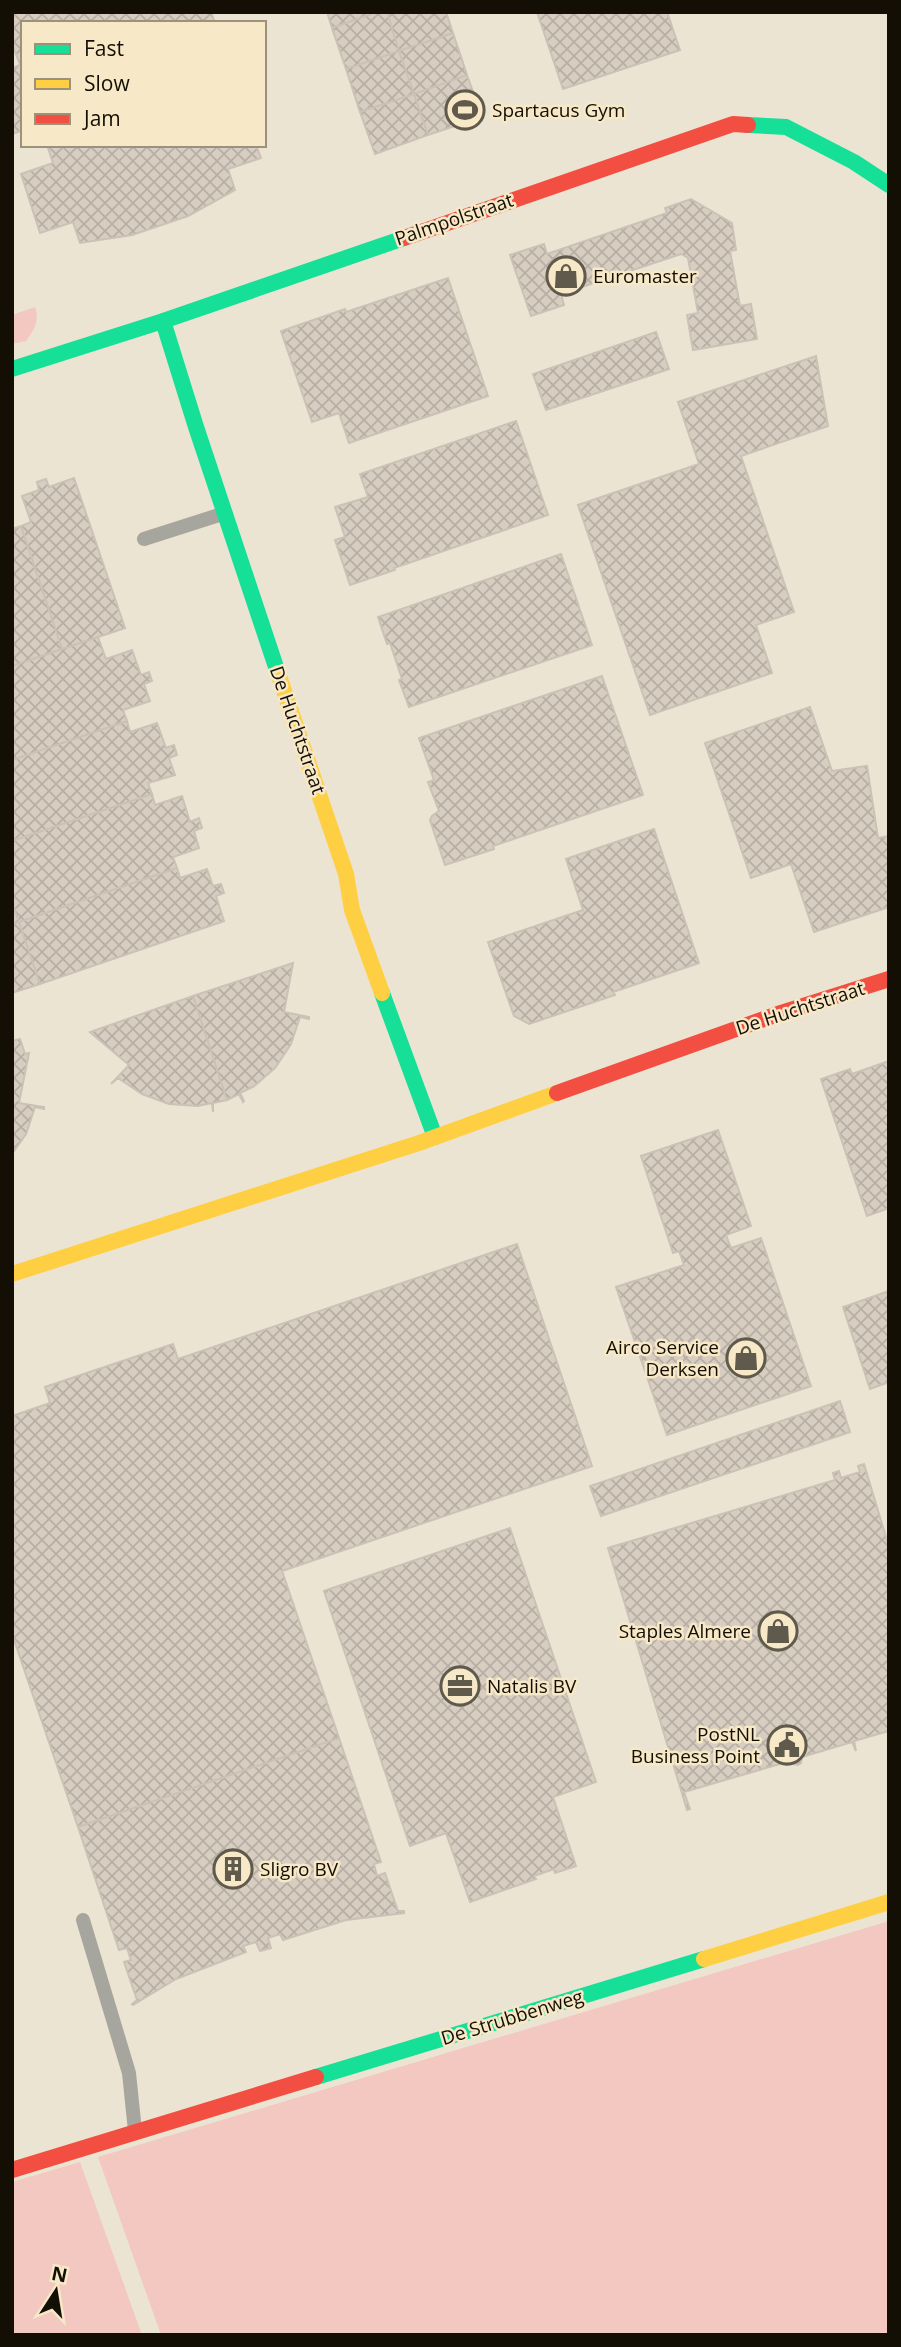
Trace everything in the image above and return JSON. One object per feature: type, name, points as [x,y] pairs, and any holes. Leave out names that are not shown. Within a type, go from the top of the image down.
[{"type":"street","name":"Palmpolstraat","points":[[12,369],[163,321],[733,124],[786,127],[854,162],[889,185]]},
{"type":"street","name":"De Huchtstraat","points":[[163,321],[346,874],[352,910],[435,1137]]},
{"type":"street","name":"De Huchtstraat","points":[[12,1274],[435,1137],[778,1014],[889,979]]},
{"type":"street","name":"De Strubbenweg","points":[[12,2170],[889,1902]]},
{"type":"lane","points":[[144,539],[225,513]]},
{"type":"lane","points":[[83,1920],[129,2073],[135,2132]]},
{"type":"shaded area","points":[[35,307],[36,321],[31,333],[26,341],[12,344],[12,315]]},
{"type":"shaded area","points":[[889,1921],[889,2335],[161,2335],[98,2157]]},
{"type":"shaded area","points":[[80,2162],[142,2335],[12,2335],[12,2182]]},
{"type":"building","points":[[12,12],[211,12],[214,21],[21,21],[21,131],[12,134],[12,68],[20,65],[12,44]]},
{"type":"building","points":[[327,12],[377,12],[332,28]]},
{"type":"building","points":[[377,12],[387,12],[399,51],[346,69],[332,28]]},
{"type":"building","points":[[387,12],[446,12],[453,33],[399,51]]},
{"type":"building","points":[[537,12],[667,12],[680,50],[563,89]]},
{"type":"building","points":[[453,33],[467,75],[414,94],[399,51]]},
{"type":"building","points":[[399,51],[414,94],[360,112],[346,69]]},
{"type":"building","points":[[467,75],[482,117],[428,135],[414,94]]},
{"type":"building","points":[[414,94],[428,135],[375,154],[360,112]]},
{"type":"building","points":[[48,147],[257,147],[261,158],[228,169],[235,190],[188,216],[132,235],[80,243],[73,222],[40,233],[21,174],[53,163]]},
{"type":"building","name":"Euromaster","points":[[691,199],[732,223],[736,250],[730,251],[740,306],[751,304],[757,339],[693,350],[687,315],[698,313],[688,258],[681,254],[561,294],[564,305],[531,316],[510,255],[544,244],[547,254],[667,213],[665,208]]},
{"type":"building","points":[[448,278],[488,396],[349,443],[339,413],[312,422],[281,331]]},
{"type":"building","points":[[656,332],[669,369],[546,410],[533,374]]},
{"type":"building","points":[[816,356],[828,426],[741,456],[794,612],[756,625],[772,673],[650,715],[578,505],[699,464],[678,402]]},
{"type":"building","points":[[516,421],[548,515],[350,585],[335,540],[345,537],[335,507],[368,497],[360,474]]},
{"type":"building","points":[[74,478],[125,628],[62,649],[21,526],[31,522],[22,496],[39,490],[37,482],[46,479],[49,487]]},
{"type":"building","points":[[21,526],[62,649],[12,666],[12,529]]},
{"type":"building","points":[[561,554],[592,645],[409,707],[390,643],[387,644],[378,617]]},
{"type":"building","points":[[98,637],[106,659],[132,650],[141,675],[149,672],[152,681],[144,684],[150,701],[123,710],[127,721],[12,760],[12,666]]},
{"type":"building","points":[[602,676],[643,795],[445,865],[430,820],[439,811],[428,782],[434,780],[419,738]]},
{"type":"building","points":[[810,707],[832,771],[867,766],[878,838],[889,836],[889,907],[814,932],[791,864],[751,878],[705,743]]},
{"type":"building","points":[[127,721],[130,732],[157,723],[166,748],[174,745],[177,755],[169,758],[175,775],[148,783],[152,794],[12,841],[12,760]]},
{"type":"building","points":[[152,794],[155,805],[182,796],[190,822],[199,818],[202,828],[194,831],[199,848],[173,857],[177,868],[19,922],[12,903],[12,841]]},
{"type":"building","points":[[654,829],[699,963],[529,1024],[514,1016],[488,942],[583,910],[566,859]]},
{"type":"building","points":[[177,868],[180,878],[207,869],[213,886],[221,884],[224,893],[216,896],[224,921],[40,984],[19,922]]},
{"type":"building","points":[[12,903],[19,922],[12,924]]},
{"type":"building","points":[[19,922],[40,984],[12,993],[12,924]]},
{"type":"building","points":[[293,963],[284,1012],[309,1019],[300,1017],[291,1044],[275,1068],[253,1087],[240,1093],[243,1102],[239,1094],[227,1100],[193,996]]},
{"type":"building","points":[[193,996],[227,1100],[213,1103],[213,1112],[212,1103],[198,1106],[169,1104],[142,1094],[118,1078],[111,1084],[129,1065],[90,1032]]},
{"type":"building","points":[[20,1039],[25,1054],[29,1053],[19,1103],[44,1109],[35,1107],[26,1134],[12,1154],[12,1041]]},
{"type":"building","points":[[889,1061],[889,1208],[867,1216],[821,1079],[850,1069],[852,1074]]},
{"type":"building","points":[[718,1130],[751,1226],[726,1235],[731,1248],[761,1238],[811,1386],[667,1435],[616,1287],[684,1265],[679,1251],[673,1253],[641,1156]]},
{"type":"building","points":[[517,1244],[592,1466],[282,1571],[339,1738],[78,1827],[12,1634],[12,1416],[50,1403],[45,1387],[173,1344],[178,1359]]},
{"type":"building","points":[[889,1291],[889,1382],[870,1389],[843,1307]]},
{"type":"building","points":[[840,1401],[850,1432],[601,1516],[590,1486]]},
{"type":"building","points":[[864,1464],[889,1547],[889,1731],[854,1741],[856,1751],[852,1742],[802,1757],[798,1765],[790,1761],[684,1792],[690,1809],[687,1810],[608,1548],[835,1480],[833,1473],[839,1471],[841,1478],[860,1472],[858,1466]]},
{"type":"building","name":"Natalis BV","points":[[510,1528],[596,1782],[553,1797],[576,1866],[555,1873],[554,1869],[534,1876],[536,1879],[470,1902],[446,1833],[410,1846],[324,1591]]},
{"type":"building","name":"Sligro BV","points":[[339,1738],[381,1862],[374,1864],[377,1876],[385,1873],[398,1911],[404,1913],[346,1920],[283,1940],[280,1934],[268,1938],[271,1948],[260,1951],[256,1942],[243,1946],[246,1952],[176,1979],[133,2005],[137,2000],[124,1962],[131,1960],[127,1948],[119,1950],[78,1827]]},
{"type":"traffic: fast","points":[[748,125],[786,127],[854,162],[889,185]]},
{"type":"traffic: fast","points":[[12,369],[163,321],[404,238]]},
{"type":"traffic: fast","points":[[163,321],[278,673]]},
{"type":"traffic: fast","points":[[382,993],[435,1137]]},
{"type":"traffic: fast","points":[[316,2077],[704,1959]]},
{"type":"traffic: slow","points":[[278,673],[346,874],[352,910],[382,993]]},
{"type":"traffic: slow","points":[[12,1274],[419,1143],[557,1093]]},
{"type":"traffic: slow","points":[[704,1959],[889,1902]]},
{"type":"traffic: jam","points":[[404,238],[733,124],[748,125]]},
{"type":"traffic: jam","points":[[557,1093],[778,1014],[889,979]]},
{"type":"traffic: jam","points":[[12,2170],[316,2077]]},
{"type":"place","name":"Spartacus Gym","points":[[465,110]]},
{"type":"place","name":"Euromaster","points":[[566,276]]},
{"type":"place","name":"Airco Service Derksen","points":[[746,1358]]},
{"type":"place","name":"Staples Almere","points":[[778,1631]]},
{"type":"place","name":"Natalis BV","points":[[460,1686]]},
{"type":"place","name":"PostNL Business Point","points":[[787,1745]]},
{"type":"place","name":"Sligro BV","points":[[233,1869]]}]
